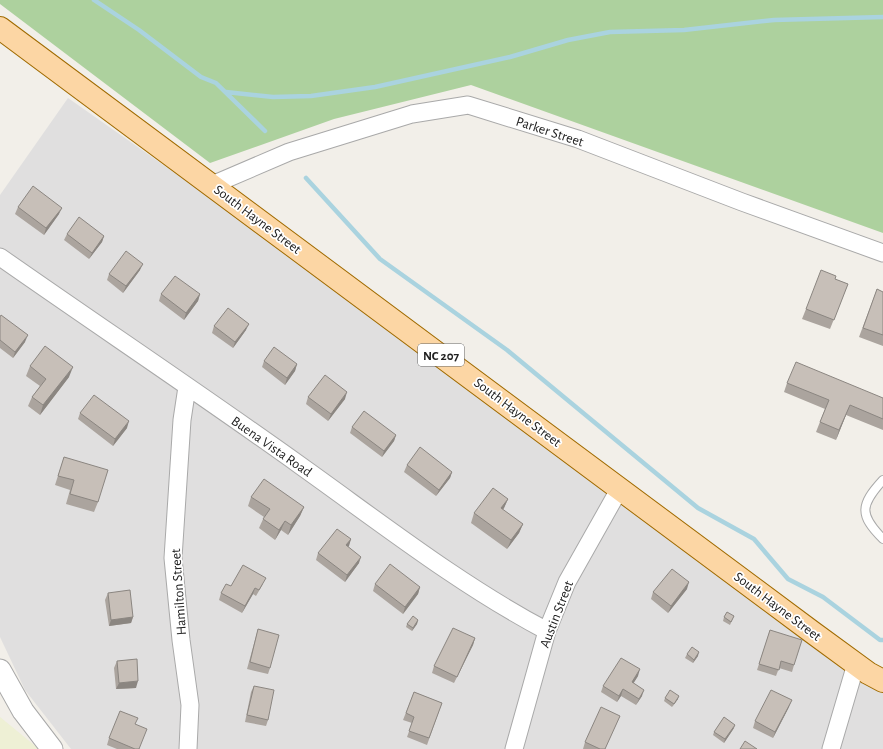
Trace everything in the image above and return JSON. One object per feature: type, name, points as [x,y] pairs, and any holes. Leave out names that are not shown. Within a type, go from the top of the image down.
[{"type":"main road","name":"South Hayne Street","points":[[0,28],[856,664],[883,681]]},
{"type":"street","name":"Parker Street","points":[[212,185],[288,152],[412,114],[468,105],[578,139],[742,202],[883,253]]},
{"type":"street","name":"Buena Vista Road","points":[[0,258],[504,609],[547,631]]},
{"type":"street","name":"Hamilton Street","points":[[187,387],[182,420],[173,558],[181,640],[190,705],[188,749]]},
{"type":"street","name":"Austin Street","points":[[514,749],[547,631],[567,582],[620,488]]},
{"type":"street","points":[[831,749],[856,664]]},
{"type":"street","points":[[0,670],[24,711],[52,749]]},
{"type":"lane","points":[[883,480],[872,493],[865,506],[867,520],[883,539]]},
{"type":"shaded area","points":[[68,98],[256,230],[883,689],[883,749],[71,749],[25,690],[0,637],[0,195]]},
{"type":"green space","points":[[0,0],[883,0],[883,233],[471,85],[334,119],[210,163],[0,4]]},
{"type":"green space","points":[[0,717],[39,749],[0,749]]},
{"type":"building","points":[[33,186],[62,208],[46,228],[18,207]]},
{"type":"building","points":[[79,217],[104,236],[92,253],[67,234]]},
{"type":"building","points":[[126,251],[143,264],[126,286],[109,274]]},
{"type":"building","points":[[821,270],[836,276],[835,279],[848,284],[834,320],[806,309]]},
{"type":"building","points":[[175,276],[200,294],[186,313],[161,294]]},
{"type":"building","points":[[877,289],[883,292],[883,335],[863,328]]},
{"type":"building","points":[[228,308],[249,324],[235,342],[214,326]]},
{"type":"building","points":[[1,315],[28,335],[15,352],[0,340]]},
{"type":"building","points":[[45,346],[73,367],[43,405],[32,397],[46,379],[30,366]]},
{"type":"building","points":[[274,347],[297,364],[287,378],[264,361]]},
{"type":"building","points":[[796,362],[883,398],[883,419],[850,405],[839,430],[820,422],[829,400],[787,383]]},
{"type":"building","points":[[325,375],[347,392],[331,414],[308,397]]},
{"type":"building","points":[[94,395],[129,421],[115,439],[80,413]]},
{"type":"building","points":[[364,411],[396,435],[384,451],[352,427]]},
{"type":"building","points":[[420,447],[452,472],[439,490],[407,465]]},
{"type":"building","points":[[64,457],[108,470],[98,502],[70,494],[74,480],[58,476]]},
{"type":"building","points":[[264,479],[304,507],[291,525],[285,521],[279,530],[263,519],[270,509],[251,497]]},
{"type":"building","points":[[493,488],[508,499],[501,508],[523,524],[511,540],[474,513]]},
{"type":"building","points":[[337,529],[351,539],[346,545],[361,557],[347,575],[318,553]]},
{"type":"building","points":[[390,564],[420,587],[405,607],[375,584]]},
{"type":"building","points":[[243,565],[266,578],[259,590],[255,588],[245,606],[221,593],[226,584],[231,586]]},
{"type":"building","points":[[672,569],[689,582],[671,606],[653,592]]},
{"type":"building","points":[[130,590],[133,617],[111,620],[108,593]]},
{"type":"building","points":[[727,612],[734,616],[731,622],[724,617]]},
{"type":"building","points":[[413,616],[418,620],[413,628],[407,624]]},
{"type":"building","points":[[453,628],[475,638],[457,677],[434,666]]},
{"type":"building","points":[[258,629],[279,635],[270,668],[250,662]]},
{"type":"building","points":[[770,630],[802,640],[794,665],[781,661],[779,670],[759,664]]},
{"type":"building","points":[[692,647],[699,652],[694,660],[687,654]]},
{"type":"building","points":[[621,658],[640,669],[632,682],[644,690],[639,699],[623,689],[619,696],[603,686]]},
{"type":"building","points":[[137,659],[138,681],[119,683],[117,661]]},
{"type":"building","points":[[254,686],[274,690],[268,720],[247,715]]},
{"type":"building","points":[[670,690],[679,696],[674,704],[665,698]]},
{"type":"building","points":[[771,690],[792,700],[775,732],[755,721]]},
{"type":"building","points":[[414,692],[442,703],[429,738],[409,731],[414,717],[406,713]]},
{"type":"building","points":[[601,707],[620,716],[605,749],[600,749],[585,742]]},
{"type":"building","points":[[120,711],[138,718],[135,724],[147,729],[139,749],[135,749],[109,738]]},
{"type":"building","points":[[724,717],[735,725],[725,739],[714,732]]},
{"type":"building","points":[[745,741],[757,749],[740,749]]},
{"type":"waterway","points":[[94,0],[139,30],[201,77],[216,83],[265,131]]},
{"type":"waterway","points":[[226,92],[273,97],[311,96],[375,87],[510,57],[568,40],[610,32],[684,30],[774,20],[883,17]]},
{"type":"waterway","points":[[306,178],[380,259],[507,350],[698,508],[754,539],[788,579],[823,597],[880,640],[883,640]]}]
